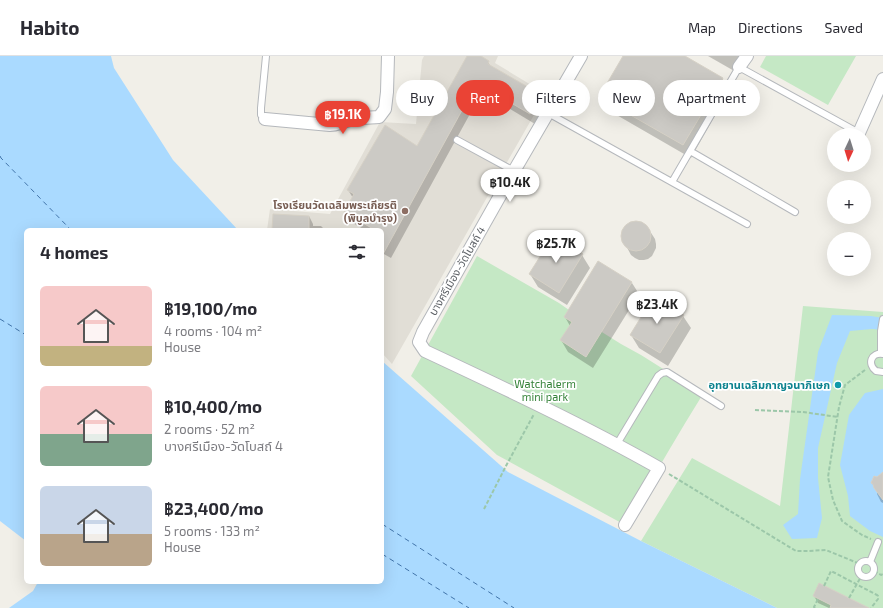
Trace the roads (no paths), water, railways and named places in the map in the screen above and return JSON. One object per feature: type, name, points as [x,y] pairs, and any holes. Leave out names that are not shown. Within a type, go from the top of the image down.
[{"type":"street","points":[[265,118],[337,125],[357,118],[379,117],[385,109],[388,56]]},
{"type":"street","name":"บางศรีเมือง-วัดโบสถ์ 4","points":[[567,80],[581,56]]},
{"type":"street","points":[[739,67],[747,56]]},
{"type":"street","points":[[861,128],[883,79]]},
{"type":"street","name":"บางศรีเมือง-วัดโบสถ์ 4","points":[[546,116],[423,332],[419,342],[425,351],[617,444]]},
{"type":"street","points":[[617,444],[659,468],[625,525]]},
{"type":"lane","points":[[265,118],[261,115],[260,108],[266,56]]},
{"type":"lane","points":[[672,182],[739,67],[850,128]]},
{"type":"lane","points":[[553,116],[747,224]]},
{"type":"lane","points":[[457,140],[514,171]]},
{"type":"lane","points":[[690,151],[795,212]]},
{"type":"lane","points":[[883,319],[881,331],[882,354],[876,354],[871,360],[871,366],[876,371],[883,372]]},
{"type":"lane","points":[[617,444],[658,376],[662,372],[667,372],[721,406]]},
{"type":"lane","points":[[870,562],[878,542]]},
{"type":"lane","points":[[865,561],[870,562],[874,571],[870,576],[867,577],[860,574],[858,569],[860,564],[865,561]]},
{"type":"water","points":[[0,56],[111,56],[114,68],[173,160],[236,228],[24,228],[24,539],[0,521]]},
{"type":"water","points":[[832,315],[871,316],[883,318],[883,330],[872,329],[850,331],[837,363],[818,448],[818,478],[822,518],[817,538],[792,539],[783,525],[798,514],[800,479],[818,352]]},
{"type":"water","points":[[384,363],[508,472],[641,541],[777,608],[9,608],[33,591],[37,584],[384,584]]},
{"type":"water","points":[[883,389],[883,537],[870,531],[850,516],[848,496],[840,465],[849,415],[865,393]]},
{"type":"place","name":"โรงเรียนวัดเฉลิมพระเกียรติ (พิบูลบำรุง)","points":[[405,211]]},
{"type":"place","name":"อุทยานเฉลิมกาญจนาภิเษก","points":[[838,385]]},
{"type":"park label","name":"Watchalerm mini park","points":[[545,390]]}]
